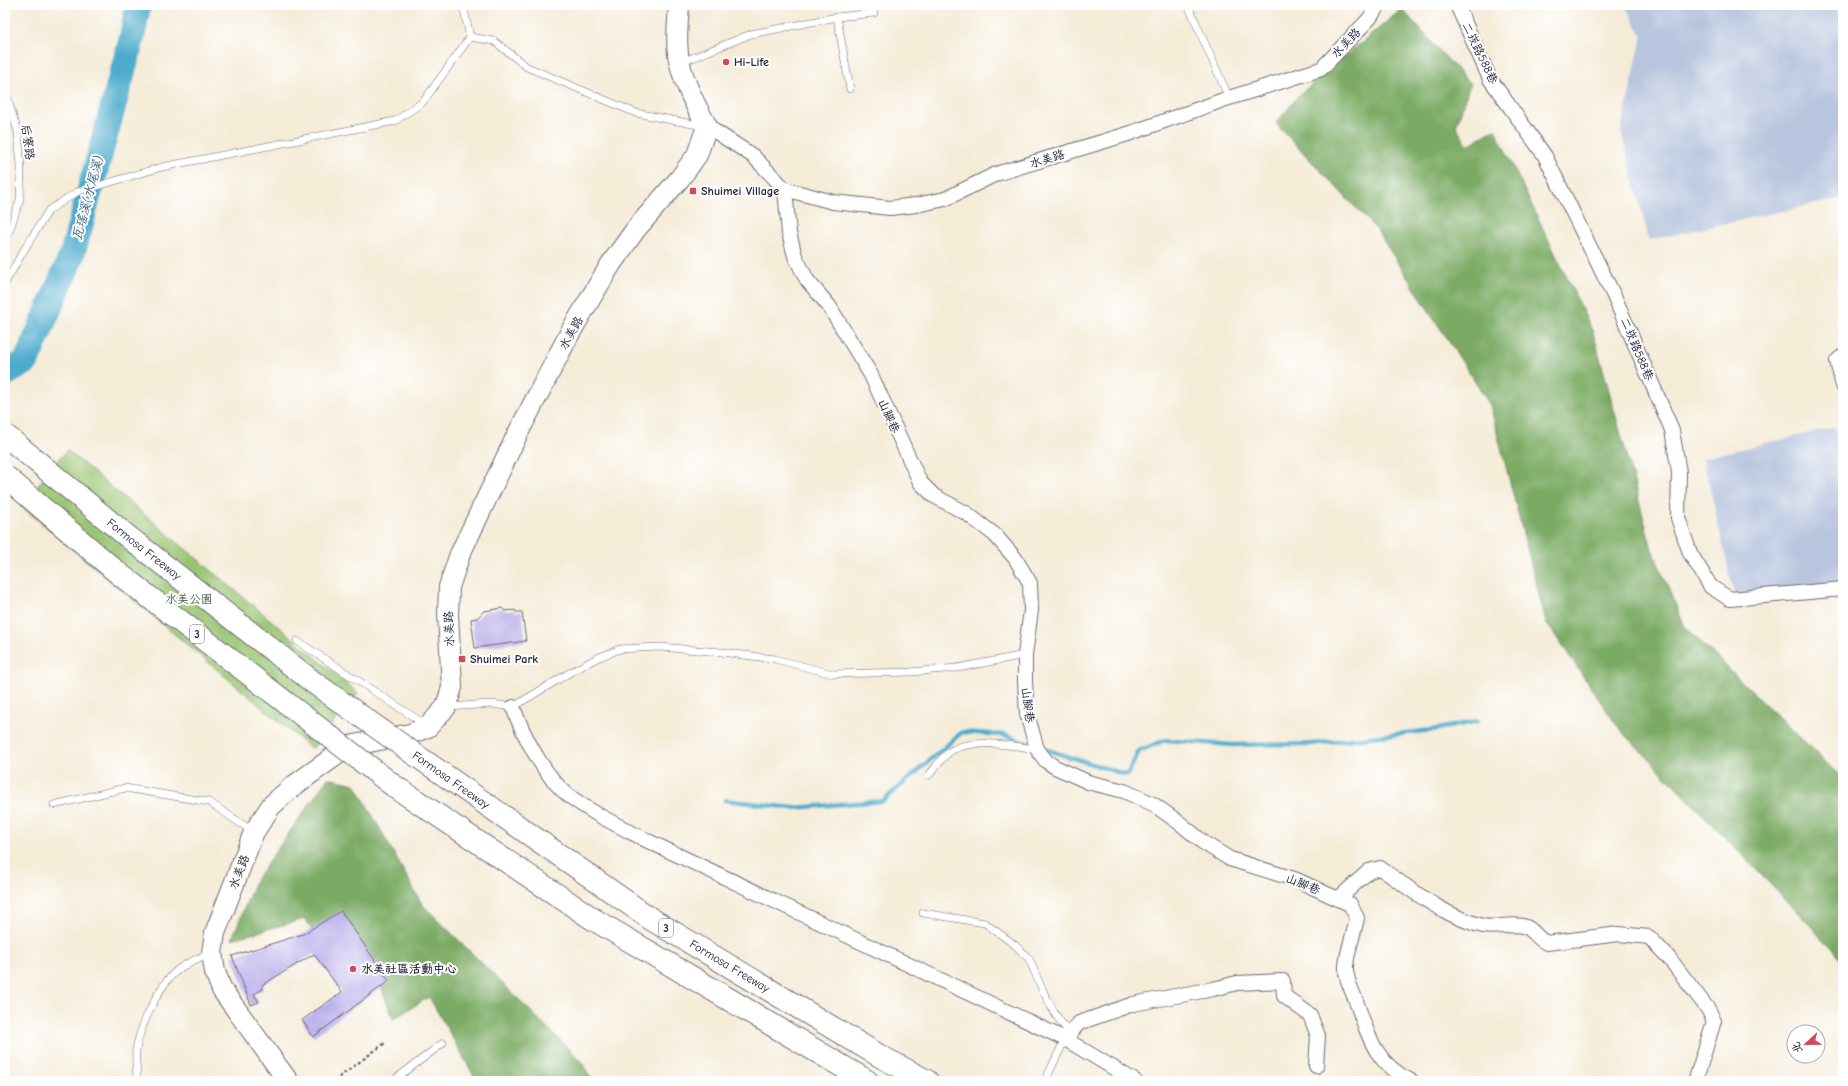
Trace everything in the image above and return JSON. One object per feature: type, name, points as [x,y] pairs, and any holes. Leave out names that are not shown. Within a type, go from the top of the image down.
[{"type":"highway","name":"Formosa Freeway","points":[[5,435],[127,536],[312,682],[417,756],[651,918],[878,1055],[927,1081]]},
{"type":"highway","name":"3","points":[[5,476],[118,573],[394,786],[593,918],[867,1081]]},
{"type":"street","points":[[679,5],[679,63],[697,109],[707,126],[754,156],[785,189]]},
{"type":"street","name":"水美路","points":[[785,189],[833,202],[890,208],[916,206],[945,199],[996,174],[1128,134],[1229,98],[1321,69],[1370,18],[1378,5]]},
{"type":"street","name":"二崁路588巷","points":[[1458,5],[1490,79],[1545,156],[1614,296],[1672,430],[1679,472],[1678,518],[1690,554],[1710,587],[1730,599],[1843,589]]},
{"type":"street","name":"水美路","points":[[288,1081],[222,990],[214,972],[212,952],[215,933],[254,832],[271,806],[292,787],[349,746],[410,734],[428,727],[446,707],[452,686],[448,615],[450,587],[460,554],[518,433],[571,331],[612,264],[636,229],[681,177],[697,155],[707,126]]},
{"type":"street","name":"山腳巷","points":[[785,189],[789,233],[795,256],[807,280],[829,306],[871,375],[920,482],[934,496],[966,513],[996,535],[1015,558],[1030,584],[1031,610],[1025,655],[1024,682],[1027,714],[1037,749],[1046,761],[1055,767],[1088,782],[1124,791],[1152,804],[1181,824],[1204,843],[1230,859],[1297,880],[1350,904],[1357,918],[1346,966],[1348,981],[1366,1034],[1385,1064],[1400,1076],[1411,1081]]},
{"type":"street","points":[[1843,356],[1837,361],[1843,386]]},
{"type":"street","points":[[514,707],[520,726],[542,764],[567,794],[592,812],[648,841],[975,995],[1067,1036],[1135,1081]]},
{"type":"street","points":[[1338,898],[1369,871],[1380,868],[1446,911],[1463,920],[1485,926],[1526,927],[1542,942],[1547,943],[1619,934],[1649,936],[1669,958],[1708,1009],[1714,1020],[1696,1079]]},
{"type":"street","points":[[1067,1036],[1079,1023],[1133,1004],[1213,989],[1236,983],[1283,981],[1284,996],[1310,1015],[1318,1036],[1316,1066]]},
{"type":"lane","points":[[5,283],[50,210],[77,192],[162,167],[396,121],[423,102],[470,37],[462,5]]},
{"type":"lane","points":[[679,63],[751,34],[837,17],[874,13],[873,5]]},
{"type":"lane","points":[[1188,5],[1229,98]]},
{"type":"lane","points":[[837,17],[850,89]]},
{"type":"lane","points":[[470,37],[494,41],[527,67],[636,114],[707,126]]},
{"type":"lane","name":"后寮路","points":[[5,91],[18,132],[21,166],[20,200],[5,243]]},
{"type":"lane","points":[[296,641],[428,727]]},
{"type":"lane","points":[[446,707],[491,704],[514,707],[569,673],[597,658],[620,650],[659,647],[721,652],[775,659],[833,674],[910,672],[957,668],[1025,655]]},
{"type":"lane","points":[[929,775],[947,753],[961,745],[977,744],[1037,749]]},
{"type":"lane","points":[[54,805],[125,788],[209,802],[254,832]]},
{"type":"lane","points":[[923,913],[985,923],[1015,945],[1030,959],[1045,995],[1067,1036],[1044,1081]]},
{"type":"lane","points":[[137,1081],[136,1050],[158,992],[173,973],[194,960],[212,952]]},
{"type":"lane","points":[[393,1081],[443,1043]]},
{"type":"path","points":[[334,1081],[385,1043]]},
{"type":"shaded area","points":[[1625,5],[1843,5],[1843,198],[1649,240],[1621,131],[1642,36]]},
{"type":"shaded area","points":[[1835,427],[1843,456],[1843,582],[1736,603],[1703,458]]},
{"type":"green space","points":[[1402,9],[1470,84],[1456,127],[1468,145],[1495,129],[1593,332],[1652,549],[1685,627],[1843,779],[1843,963],[1835,951],[1618,727],[1546,622],[1490,405],[1376,229],[1276,124],[1298,96]]},
{"type":"green space","name":"水美公園","points":[[67,450],[358,693],[312,749],[21,506]]},
{"type":"green space","points":[[328,778],[355,784],[422,904],[582,1062],[592,1081],[477,1081],[429,997],[393,1019],[376,973],[323,945],[305,919],[232,939],[256,879]]},
{"type":"building","points":[[502,608],[505,611],[515,610],[516,612],[522,612],[526,641],[475,648],[471,619],[477,618],[484,611]]},
{"type":"building","name":"水美社區活動中心","points":[[341,911],[389,981],[313,1037],[302,1020],[342,992],[314,954],[262,985],[263,989],[254,994],[259,1002],[251,1005],[232,956],[303,934]]},
{"type":"waterway","name":"瓦瑤溪(水尾溪)","points":[[5,374],[26,362],[72,255],[132,38],[138,5]]},
{"type":"waterway","points":[[1041,748],[1127,775],[1139,751],[1165,740],[1232,745],[1311,744],[1432,730],[1478,721]]},
{"type":"waterway","points":[[725,800],[793,808],[883,801],[962,732],[1005,735],[1032,745]]},
{"type":"place","name":"Hi-Life","points":[[726,62]]},
{"type":"place","name":"Shuimei Village","points":[[693,191]]},
{"type":"place","name":"Shuimei Park","points":[[462,659]]},
{"type":"place","name":"水美社區活動中心","points":[[353,969]]}]
